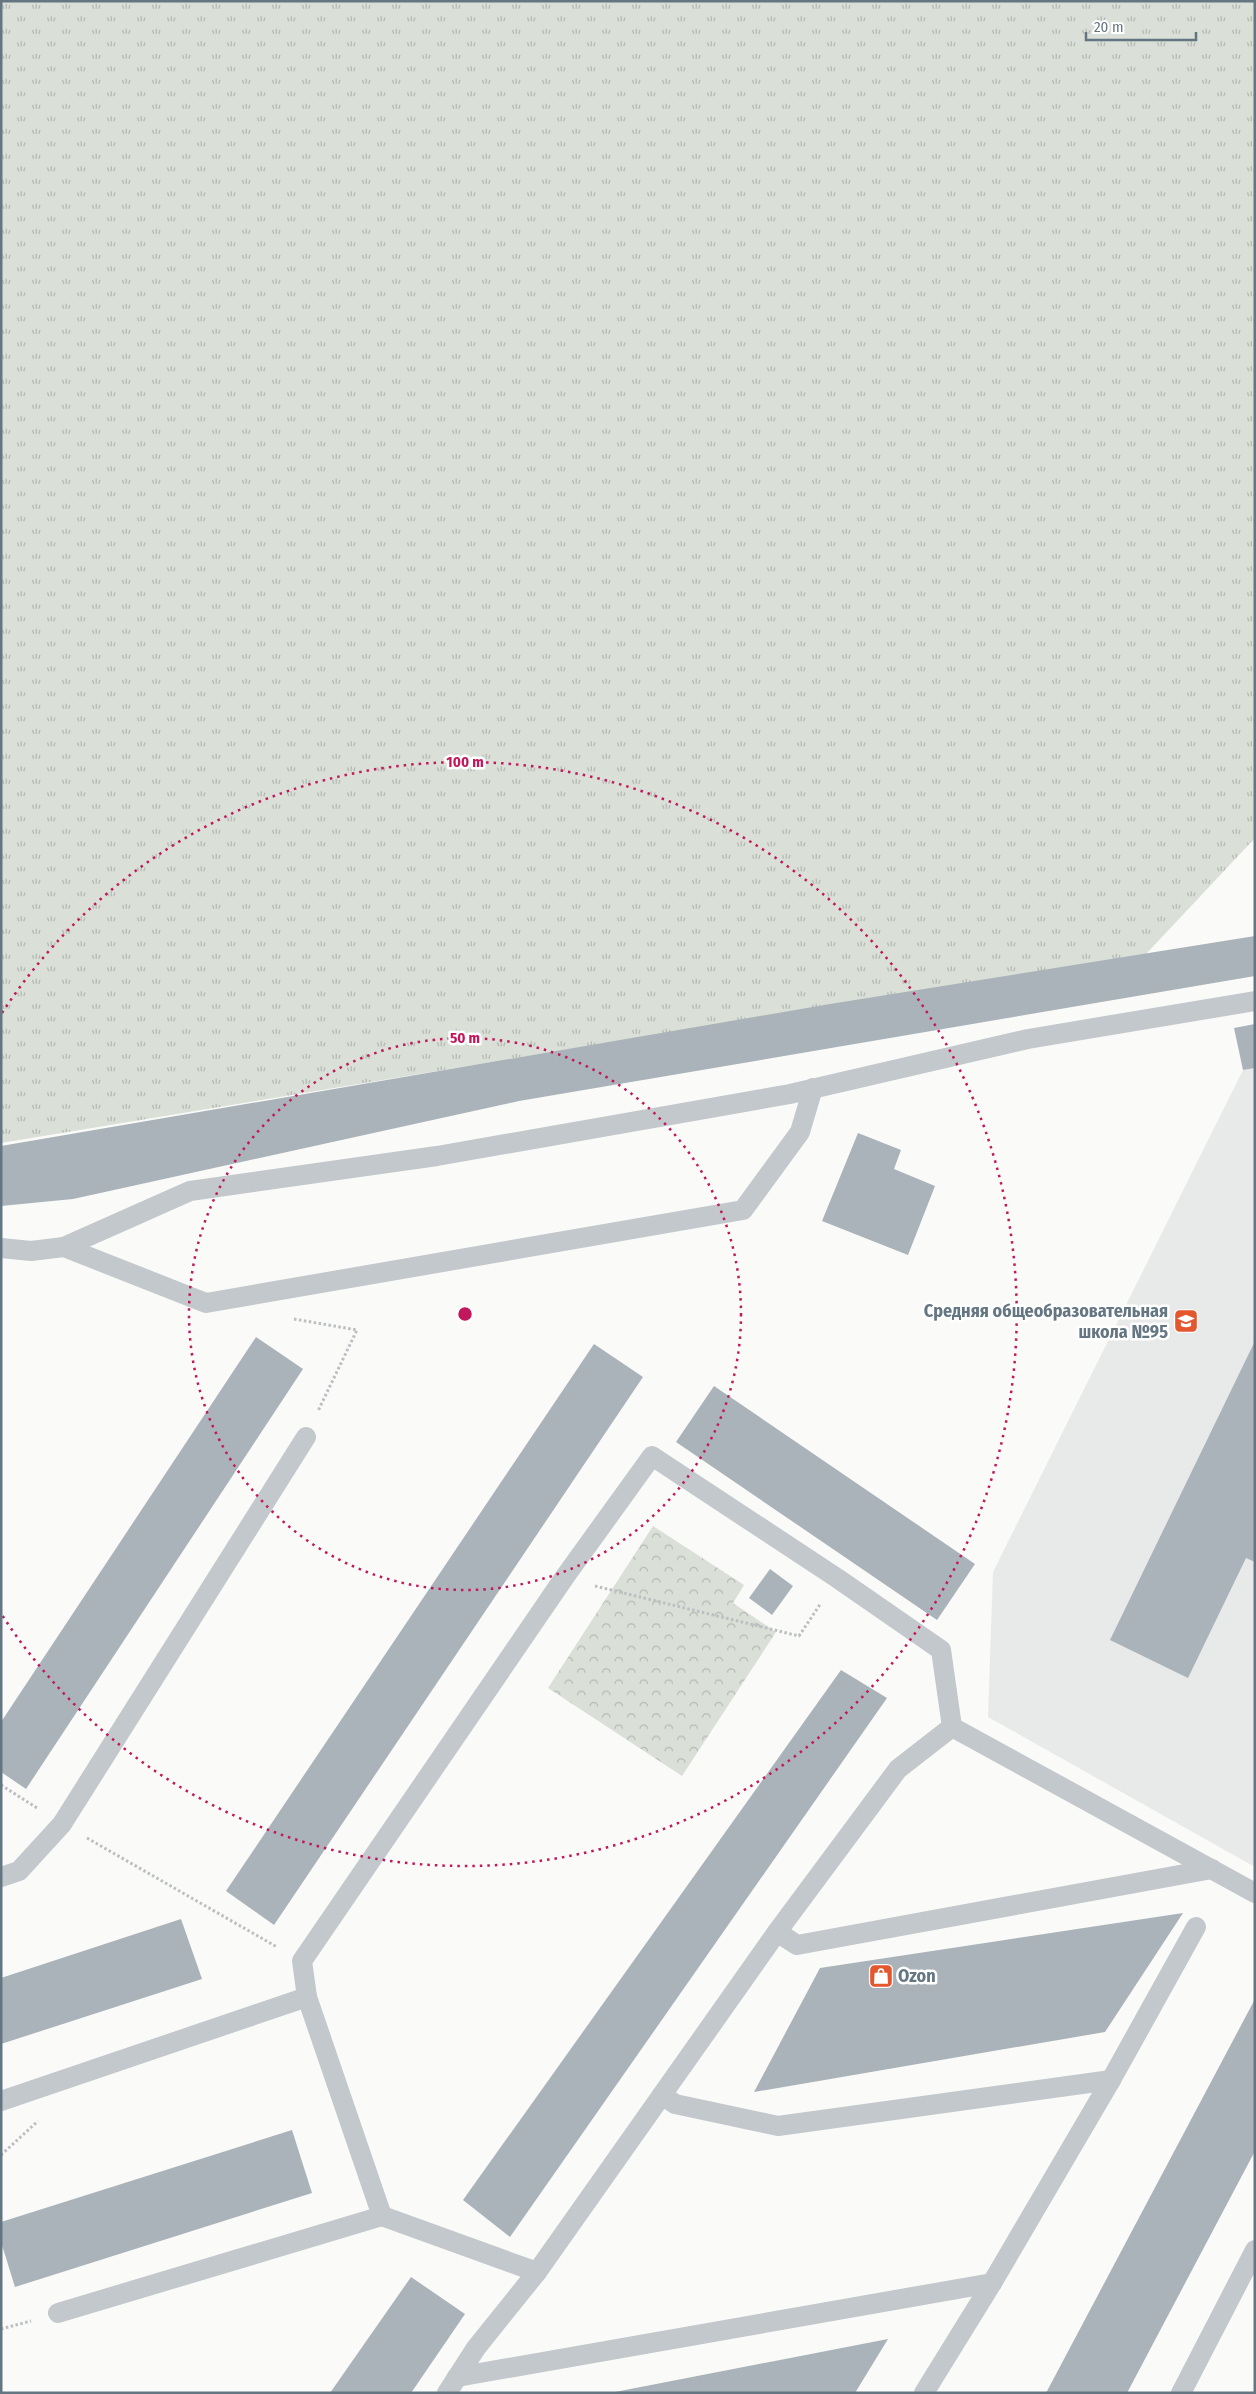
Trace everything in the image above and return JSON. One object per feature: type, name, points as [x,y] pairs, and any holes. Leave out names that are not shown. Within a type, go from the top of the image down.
[{"type":"lane","points":[[1,1248],[31,1251],[64,1247],[190,1191],[437,1156],[790,1094],[1028,1039],[1255,1000]]},
{"type":"lane","points":[[64,1247],[206,1303],[743,1210],[800,1132],[813,1088]]},
{"type":"lane","points":[[1,1877],[19,1871],[62,1824],[306,1437]]},
{"type":"lane","points":[[382,2216],[307,1997],[302,1961],[564,1578],[652,1456],[837,1578],[941,1650],[952,1727]]},
{"type":"lane","points":[[952,1727],[1255,1893]]},
{"type":"lane","points":[[452,2385],[476,2348],[537,2272],[777,1932],[898,1769],[952,1727]]},
{"type":"lane","points":[[777,1932],[797,1945],[1212,1869]]},
{"type":"lane","points":[[924,2393],[992,2283],[1111,2080],[1196,1927]]},
{"type":"lane","points":[[1,2101],[307,1997]]},
{"type":"lane","points":[[662,2095],[675,2104],[778,2126],[1111,2080]]},
{"type":"lane","points":[[58,2313],[382,2216],[537,2272]]},
{"type":"lane","points":[[1180,2393],[1255,2250]]},
{"type":"lane","points":[[452,2385],[992,2283]]},
{"type":"path","points":[[291,1318],[357,1330],[306,1437]]},
{"type":"path","points":[[564,1578],[799,1636],[837,1578]]},
{"type":"path","points":[[1,1785],[62,1824],[302,1961]]},
{"type":"shaded area","name":"Средняя общеобразовательная школа №95","points":[[1255,1068],[1255,1867],[988,1717],[993,1572],[1243,1070]]},
{"type":"green space","points":[[1,1],[1255,1],[1255,838],[1146,954],[1,1143]]},
{"type":"green space","points":[[653,1526],[744,1585],[733,1603],[776,1632],[682,1776],[548,1688]]},
{"type":"building","points":[[1255,936],[1255,976],[519,1101],[73,1199],[1,1206],[1,1146],[830,1004]]},
{"type":"building","points":[[1255,1024],[1255,1068],[1243,1070],[1234,1028]]},
{"type":"building","points":[[858,1133],[901,1150],[894,1169],[935,1186],[908,1255],[822,1221]]},
{"type":"building","points":[[256,1337],[303,1369],[26,1789],[1,1772],[1,1722]]},
{"type":"building","points":[[1255,1341],[1255,1562],[1246,1558],[1188,1678],[1110,1640]]},
{"type":"building","points":[[594,1344],[643,1377],[274,1925],[226,1891]]},
{"type":"building","points":[[714,1386],[975,1564],[937,1620],[676,1442]]},
{"type":"building","points":[[770,1569],[793,1586],[772,1615],[749,1598]]},
{"type":"building","points":[[841,1670],[887,1698],[510,2237],[463,2200]]},
{"type":"building","points":[[1183,1913],[1105,2032],[754,2092],[820,1968]]},
{"type":"building","points":[[181,1919],[202,1979],[1,2044],[1,1978]]},
{"type":"building","points":[[1255,1999],[1255,2151],[1127,2393],[1046,2393]]},
{"type":"building","points":[[292,2130],[312,2193],[15,2287],[1,2242],[1,2222]]},
{"type":"building","points":[[411,2277],[465,2314],[411,2393],[330,2393]]},
{"type":"building","points":[[888,2339],[855,2393],[615,2393],[615,2392]]},
{"type":"place","name":"Средняя общеобразовательная школа №95","points":[[1186,1321]]},
{"type":"place","name":"Ozon","points":[[881,1976]]}]
